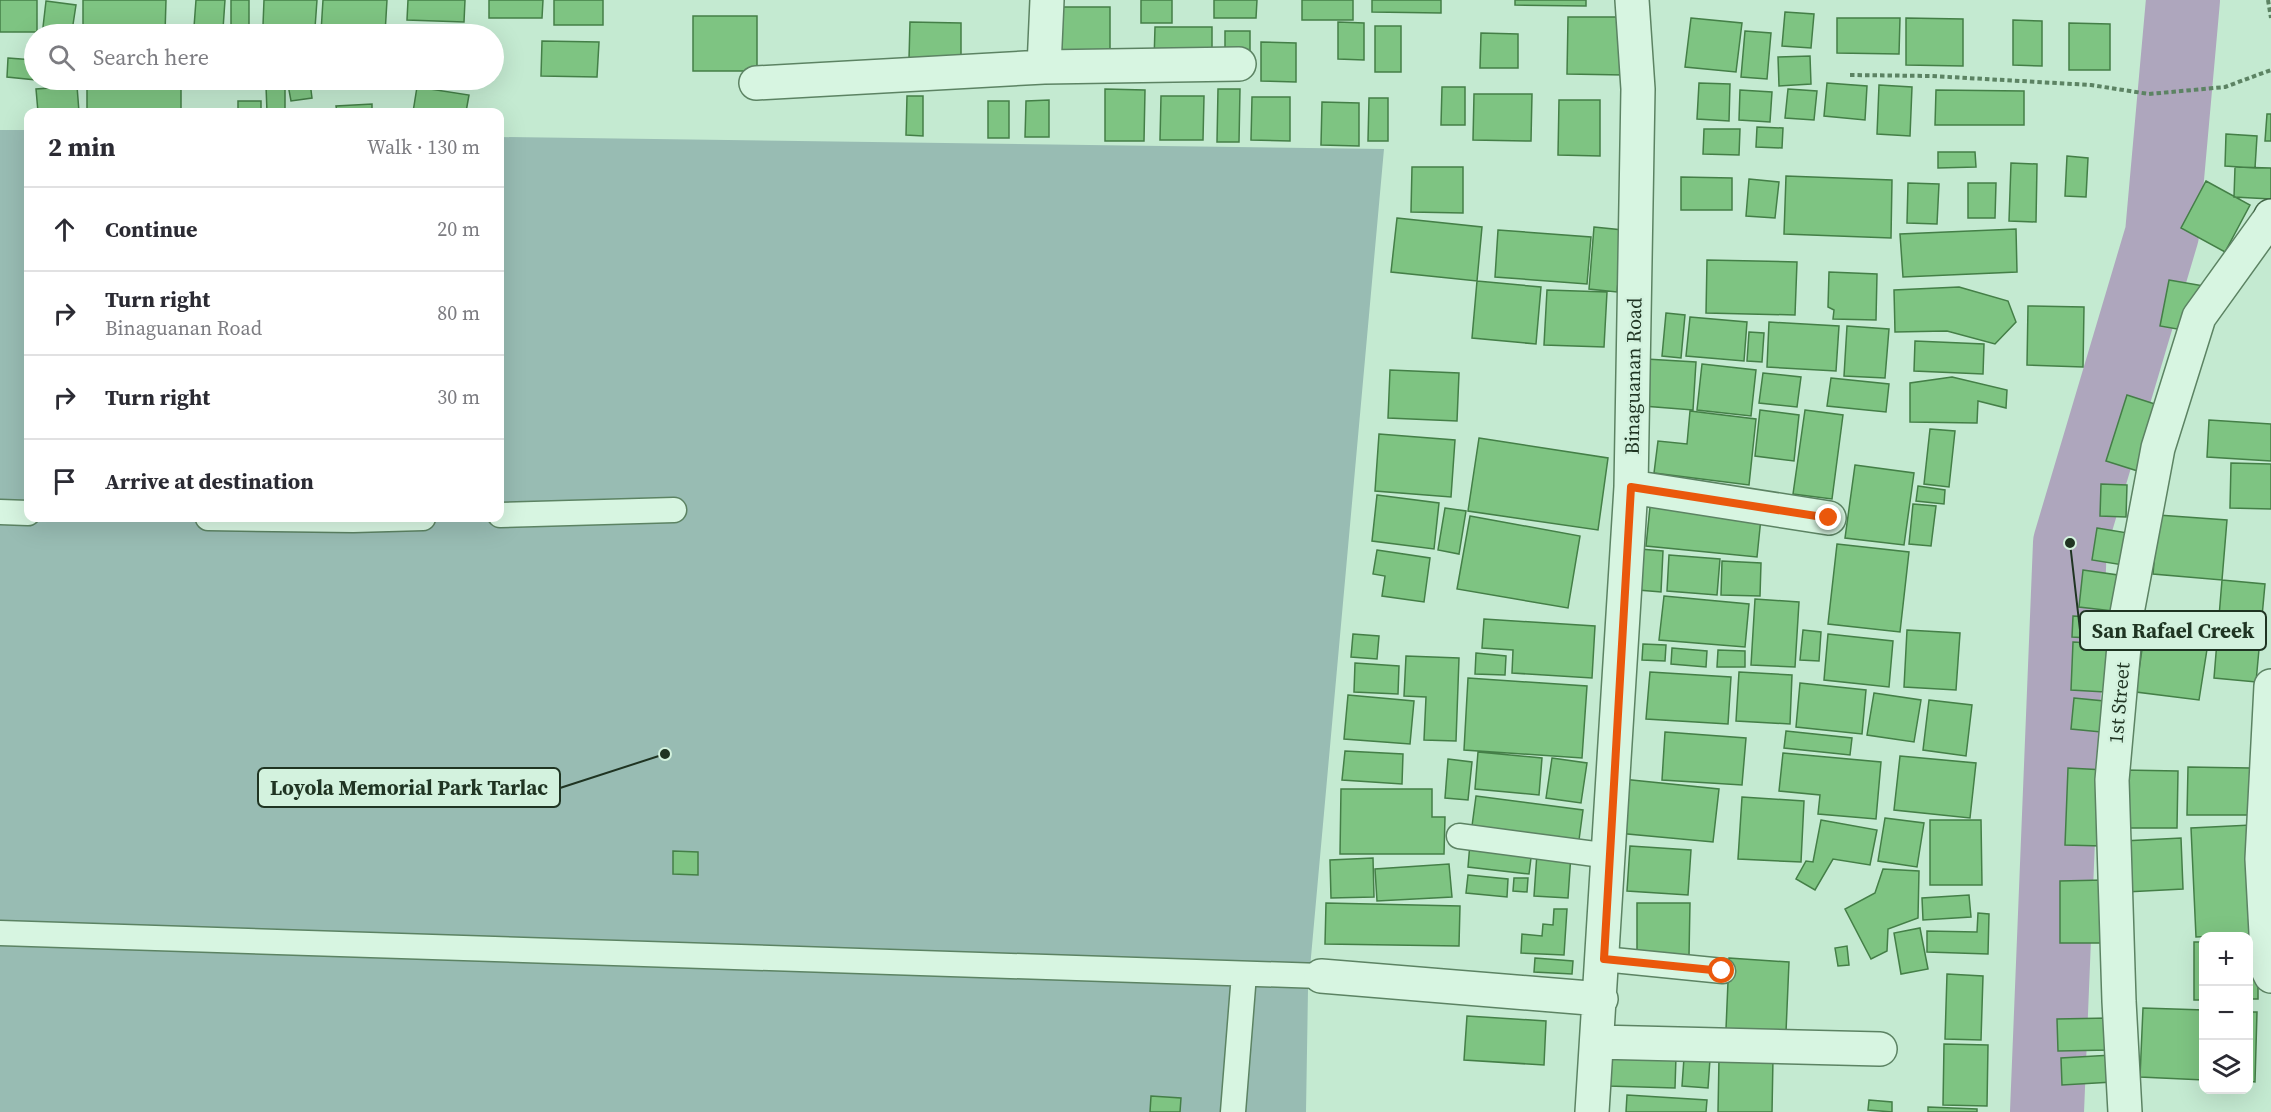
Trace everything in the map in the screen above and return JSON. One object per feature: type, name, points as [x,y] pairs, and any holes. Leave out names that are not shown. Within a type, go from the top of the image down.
[{"type":"street","points":[[1044,67],[1047,0]]},
{"type":"street","name":"Binaguanan Road","points":[[1592,1112],[1604,959],[1631,487],[1638,89],[1632,0]]},
{"type":"street","points":[[756,83],[1044,67],[1239,64]]},
{"type":"street","points":[[2271,216],[2271,224]]},
{"type":"street","name":"1st Street","points":[[2125,1112],[2112,780],[2127,613],[2158,448],[2199,317],[2271,216]]},
{"type":"street","points":[[1631,487],[1829,518]]},
{"type":"street","points":[[2271,686],[2262,859],[2268,970],[2271,976]]},
{"type":"street","points":[[1321,976],[1601,999]]},
{"type":"street","points":[[1597,1042],[1880,1049]]},
{"type":"lane","points":[[504,515],[674,510]]},
{"type":"lane","points":[[0,512],[24,513]]},
{"type":"lane","points":[[1459,836],[1610,856]]},
{"type":"lane","points":[[0,933],[1321,976]]},
{"type":"lane","points":[[1604,959],[1722,971]]},
{"type":"lane","points":[[1233,1112],[1244,974]]},
{"type":"path","points":[[2268,0],[2271,18]]},
{"type":"path","points":[[1850,75],[1932,76],[2079,84],[2148,94],[2225,87],[2271,70]]},
{"type":"shaded area","points":[[0,130],[24,130],[24,522],[504,522],[504,137],[1384,149],[1308,990],[1306,1112],[0,1112]]},
{"type":"building","points":[[0,0],[37,0],[37,24],[24,24],[24,32],[0,32]]},
{"type":"building","points":[[83,0],[166,0],[165,24],[83,24]]},
{"type":"building","points":[[196,0],[225,0],[223,24],[194,24]]},
{"type":"building","points":[[231,0],[249,0],[249,24],[231,24]]},
{"type":"building","points":[[264,0],[317,0],[315,24],[263,24]]},
{"type":"building","points":[[323,0],[387,0],[386,24],[322,24]]},
{"type":"building","points":[[408,0],[465,0],[464,22],[407,20]]},
{"type":"building","points":[[489,0],[543,0],[542,18],[489,18]]},
{"type":"building","points":[[554,0],[603,0],[603,25],[554,25]]},
{"type":"building","points":[[1141,0],[1172,0],[1172,23],[1141,23]]},
{"type":"building","points":[[1214,0],[1257,0],[1256,18],[1214,18]]},
{"type":"building","points":[[1302,0],[1353,0],[1353,20],[1302,20]]},
{"type":"building","points":[[1372,0],[1441,0],[1441,13],[1372,12]]},
{"type":"building","points":[[1515,0],[1586,0],[1586,6],[1515,5]]},
{"type":"building","points":[[46,1],[76,5],[73,24],[43,24]]},
{"type":"building","points":[[1060,7],[1110,7],[1110,55],[1060,54]]},
{"type":"building","points":[[1785,12],[1814,14],[1811,48],[1782,46]]},
{"type":"building","points":[[693,16],[757,16],[757,71],[693,71]]},
{"type":"building","points":[[1568,17],[1625,17],[1624,75],[1567,74]]},
{"type":"building","points":[[1691,18],[1742,23],[1736,72],[1685,67]]},
{"type":"building","points":[[1837,18],[1900,18],[1899,54],[1837,53]]},
{"type":"building","points":[[1906,18],[1963,19],[1963,66],[1906,65]]},
{"type":"building","points":[[2013,20],[2042,21],[2042,66],[2013,65]]},
{"type":"building","points":[[910,22],[961,23],[961,60],[909,59]]},
{"type":"building","points":[[1338,22],[1364,23],[1364,60],[1338,59]]},
{"type":"building","points":[[2069,23],[2110,24],[2110,70],[2069,70]]},
{"type":"building","points":[[1375,26],[1401,26],[1401,72],[1375,72]]},
{"type":"building","points":[[1155,27],[1212,27],[1212,62],[1154,61]]},
{"type":"building","points":[[1225,31],[1250,31],[1250,57],[1225,56]]},
{"type":"building","points":[[1745,31],[1771,33],[1767,79],[1741,77]]},
{"type":"building","points":[[1481,33],[1518,34],[1518,68],[1480,68]]},
{"type":"building","points":[[542,41],[599,42],[597,77],[541,76]]},
{"type":"building","points":[[1261,42],[1296,43],[1296,82],[1261,81]]},
{"type":"building","points":[[1810,56],[1811,84],[1779,86],[1778,57]]},
{"type":"building","points":[[8,58],[24,59],[24,79],[7,77]]},
{"type":"building","points":[[1699,83],[1730,84],[1729,121],[1697,119]]},
{"type":"building","points":[[1827,83],[1867,86],[1865,120],[1824,116]]},
{"type":"building","points":[[1879,85],[1912,87],[1910,136],[1877,134]]},
{"type":"building","points":[[1442,87],[1465,87],[1465,125],[1441,125]]},
{"type":"building","points":[[1105,89],[1145,90],[1144,141],[1105,141]]},
{"type":"building","points":[[1218,89],[1240,89],[1239,142],[1217,142]]},
{"type":"building","points":[[1788,89],[1817,91],[1814,120],[1785,118]]},
{"type":"building","points":[[36,90],[77,90],[79,108],[38,108]]},
{"type":"building","points":[[87,90],[181,90],[181,108],[87,108]]},
{"type":"building","points":[[266,90],[285,90],[285,108],[267,108]]},
{"type":"building","points":[[289,90],[311,90],[312,98],[291,101]]},
{"type":"building","points":[[417,90],[436,90],[469,95],[467,108],[414,108]]},
{"type":"building","points":[[1740,90],[1772,92],[1770,122],[1739,120]]},
{"type":"building","points":[[1936,90],[2024,91],[2024,125],[1935,125]]},
{"type":"building","points":[[1474,94],[1532,94],[1531,141],[1473,140]]},
{"type":"building","points":[[907,96],[923,96],[923,136],[906,135]]},
{"type":"building","points":[[1161,96],[1204,96],[1203,140],[1160,140]]},
{"type":"building","points":[[1252,97],[1290,97],[1290,141],[1251,140]]},
{"type":"building","points":[[1369,98],[1388,98],[1388,141],[1368,141]]},
{"type":"building","points":[[1049,100],[1049,137],[1025,137],[1026,101]]},
{"type":"building","points":[[1559,100],[1600,100],[1600,156],[1558,155]]},
{"type":"building","points":[[238,101],[261,101],[261,108],[238,108]]},
{"type":"building","points":[[988,101],[1009,101],[1009,138],[988,138]]},
{"type":"building","points":[[1322,102],[1359,103],[1359,146],[1321,145]]},
{"type":"building","points":[[372,104],[372,108],[336,108],[336,106]]},
{"type":"building","points":[[2267,114],[2271,114],[2271,141],[2265,141]]},
{"type":"building","points":[[1757,127],[1783,128],[1782,148],[1756,147]]},
{"type":"building","points":[[1704,129],[1740,129],[1739,155],[1703,154]]},
{"type":"building","points":[[2226,134],[2257,136],[2255,168],[2225,166]]},
{"type":"building","points":[[1938,152],[1975,152],[1976,167],[1938,168]]},
{"type":"building","points":[[2067,156],[2088,158],[2086,197],[2065,196]]},
{"type":"building","points":[[2011,163],[2037,164],[2036,222],[2009,221]]},
{"type":"building","points":[[1412,167],[1463,167],[1463,213],[1411,212]]},
{"type":"building","points":[[2235,167],[2271,168],[2271,199],[2234,197]]},
{"type":"building","points":[[1786,176],[1892,180],[1891,238],[1784,234]]},
{"type":"building","points":[[1681,177],[1732,178],[1732,210],[1681,210]]},
{"type":"building","points":[[1749,179],[1779,182],[1775,218],[1746,216]]},
{"type":"building","points":[[2206,181],[2250,205],[2225,252],[2181,228]]},
{"type":"building","points":[[1908,183],[1939,184],[1937,224],[1907,223]]},
{"type":"building","points":[[1968,183],[1996,183],[1995,218],[1968,218]]},
{"type":"building","points":[[1397,218],[1482,227],[1477,281],[1391,272]]},
{"type":"building","points":[[1594,227],[1623,230],[1617,292],[1589,289]]},
{"type":"building","points":[[2016,229],[2017,272],[1903,277],[1900,234]]},
{"type":"building","points":[[1498,230],[1591,237],[1587,284],[1495,277]]},
{"type":"building","points":[[1707,260],[1797,262],[1795,315],[1706,313]]},
{"type":"building","points":[[1829,272],[1877,274],[1876,320],[1833,319],[1834,310],[1828,307]]},
{"type":"building","points":[[2169,280],[2204,286],[2177,329],[2160,326]]},
{"type":"building","points":[[1477,281],[1541,287],[1536,344],[1472,338]]},
{"type":"building","points":[[1959,287],[2008,301],[2016,322],[1995,344],[1947,331],[1895,332],[1894,290]]},
{"type":"building","points":[[1547,290],[1607,292],[1604,347],[1544,345]]},
{"type":"building","points":[[2028,306],[2084,307],[2083,367],[2027,365]]},
{"type":"building","points":[[1666,313],[1685,315],[1681,358],[1662,356]]},
{"type":"building","points":[[1690,317],[1747,322],[1744,361],[1686,356]]},
{"type":"building","points":[[1769,322],[1839,326],[1836,371],[1767,367]]},
{"type":"building","points":[[1847,326],[1889,329],[1885,378],[1844,376]]},
{"type":"building","points":[[1749,332],[1764,333],[1762,362],[1747,361]]},
{"type":"building","points":[[1915,341],[1984,344],[1983,374],[1914,371]]},
{"type":"building","points":[[1646,359],[1696,362],[1693,410],[1643,406]]},
{"type":"building","points":[[1702,364],[1756,370],[1751,416],[1697,410]]},
{"type":"building","points":[[1390,370],[1459,373],[1457,421],[1388,418]]},
{"type":"building","points":[[1763,373],[1801,377],[1797,407],[1759,403]]},
{"type":"building","points":[[1952,377],[2007,390],[2006,408],[1978,401],[1977,423],[1910,422],[1910,383]]},
{"type":"building","points":[[1831,378],[1889,384],[1886,412],[1827,406]]},
{"type":"building","points":[[2127,395],[2164,407],[2144,473],[2106,461]]},
{"type":"building","points":[[1760,410],[1799,415],[1794,461],[1755,456]]},
{"type":"building","points":[[1805,410],[1843,415],[1832,499],[1793,494]]},
{"type":"building","points":[[1690,411],[1756,419],[1749,485],[1654,473],[1658,441],[1687,444]]},
{"type":"building","points":[[2209,420],[2271,424],[2271,461],[2207,457]]},
{"type":"building","points":[[1930,429],[1955,431],[1949,487],[1924,484]]},
{"type":"building","points":[[1379,434],[1455,440],[1451,497],[1375,491]]},
{"type":"building","points":[[1479,438],[1608,458],[1598,530],[1468,511]]},
{"type":"building","points":[[2231,463],[2271,464],[2271,509],[2230,508]]},
{"type":"building","points":[[1855,465],[1914,473],[1904,545],[1845,538]]},
{"type":"building","points":[[2101,484],[2127,485],[2126,517],[2100,516]]},
{"type":"building","points":[[1918,486],[1945,490],[1944,504],[1916,501]]},
{"type":"building","points":[[1377,495],[1439,503],[1434,549],[1372,541]]},
{"type":"building","points":[[1913,504],[1936,506],[1931,546],[1909,544]]},
{"type":"building","points":[[1650,507],[1761,518],[1757,557],[1646,546]]},
{"type":"building","points":[[1445,508],[1466,511],[1459,554],[1438,550]]},
{"type":"building","points":[[2158,515],[2227,520],[2222,580],[2153,574]]},
{"type":"building","points":[[1470,516],[1580,536],[1568,608],[1457,589]]},
{"type":"building","points":[[2097,528],[2128,533],[2123,565],[2092,560]]},
{"type":"building","points":[[1837,544],[1909,552],[1900,632],[1828,624]]},
{"type":"building","points":[[1640,549],[1663,551],[1661,592],[1638,590]]},
{"type":"building","points":[[1377,550],[1430,558],[1424,602],[1382,596],[1385,576],[1373,574]]},
{"type":"building","points":[[1669,555],[1720,559],[1717,595],[1667,591]]},
{"type":"building","points":[[1722,561],[1761,563],[1760,596],[1721,595]]},
{"type":"building","points":[[2083,570],[2118,575],[2113,611],[2079,607]]},
{"type":"building","points":[[2222,580],[2265,584],[2256,682],[2214,678]]},
{"type":"building","points":[[1664,596],[1749,604],[1745,647],[1659,640]]},
{"type":"building","points":[[1755,599],[1799,602],[1795,667],[1751,665]]},
{"type":"building","points":[[2073,616],[2108,618],[2106,639],[2072,637]]},
{"type":"building","points":[[1484,619],[1595,626],[1592,678],[1512,673],[1513,650],[1482,648]]},
{"type":"building","points":[[1803,630],[1821,632],[1819,661],[1800,660]]},
{"type":"building","points":[[1907,630],[1960,633],[1956,690],[1904,687]]},
{"type":"building","points":[[1353,634],[1379,636],[1377,659],[1351,657]]},
{"type":"building","points":[[1828,634],[1893,641],[1889,687],[1824,680]]},
{"type":"building","points":[[2144,635],[2208,643],[2199,700],[2136,692]]},
{"type":"building","points":[[2073,642],[2107,644],[2105,692],[2071,690]]},
{"type":"building","points":[[1643,644],[1666,645],[1665,661],[1642,660]]},
{"type":"building","points":[[1672,648],[1707,651],[1706,667],[1671,664]]},
{"type":"building","points":[[1718,650],[1745,651],[1745,667],[1717,667]]},
{"type":"building","points":[[1476,653],[1506,656],[1505,675],[1475,674]]},
{"type":"building","points":[[1406,656],[1459,658],[1456,741],[1424,740],[1426,697],[1404,696]]},
{"type":"building","points":[[1355,663],[1399,666],[1398,694],[1354,692]]},
{"type":"building","points":[[1650,672],[1731,677],[1728,724],[1646,719]]},
{"type":"building","points":[[1739,672],[1792,675],[1790,724],[1736,721]]},
{"type":"building","points":[[1468,678],[1587,686],[1582,758],[1464,750]]},
{"type":"building","points":[[1800,683],[1866,690],[1862,734],[1796,727]]},
{"type":"building","points":[[1874,693],[1921,700],[1914,742],[1867,735]]},
{"type":"building","points":[[1348,695],[1414,701],[1410,744],[1344,739]]},
{"type":"building","points":[[2074,698],[2104,701],[2101,732],[2071,729]]},
{"type":"building","points":[[1929,700],[1972,705],[1966,756],[1923,750]]},
{"type":"building","points":[[1786,731],[1852,738],[1850,755],[1784,748]]},
{"type":"building","points":[[1665,732],[1746,738],[1742,785],[1662,780]]},
{"type":"building","points":[[1345,751],[1403,754],[1402,784],[1342,780]]},
{"type":"building","points":[[1478,752],[1542,758],[1539,795],[1475,789]]},
{"type":"building","points":[[1783,753],[1881,762],[1876,819],[1818,814],[1820,795],[1779,791]]},
{"type":"building","points":[[1900,756],[1976,763],[1970,818],[1894,810]]},
{"type":"building","points":[[1552,758],[1587,763],[1581,803],[1546,798]]},
{"type":"building","points":[[1448,759],[1472,762],[1468,800],[1445,798]]},
{"type":"building","points":[[2188,767],[2250,768],[2249,815],[2187,815]]},
{"type":"building","points":[[2068,768],[2105,770],[2102,846],[2065,845]]},
{"type":"building","points":[[2123,770],[2178,771],[2177,828],[2122,828]]},
{"type":"building","points":[[1622,779],[1719,789],[1713,842],[1617,833]]},
{"type":"building","points":[[1341,789],[1432,789],[1432,817],[1445,817],[1444,854],[1340,854]]},
{"type":"building","points":[[1476,796],[1583,810],[1579,840],[1472,826]]},
{"type":"building","points":[[1742,797],[1804,801],[1801,862],[1738,859]]},
{"type":"building","points":[[1885,818],[1924,823],[1917,867],[1878,861]]},
{"type":"building","points":[[1821,820],[1877,830],[1870,865],[1833,859],[1815,890],[1796,879],[1806,861],[1813,862]]},
{"type":"building","points":[[1930,820],[1981,820],[1982,885],[1930,885]]},
{"type":"building","points":[[2251,825],[2256,934],[2253,932],[2199,932],[2199,937],[2196,937],[2191,828]]},
{"type":"building","points":[[2181,838],[2183,889],[2126,892],[2123,841]]},
{"type":"building","points":[[1470,843],[1532,850],[1529,874],[1468,867]]},
{"type":"building","points":[[1630,846],[1691,850],[1688,895],[1627,891]]},
{"type":"building","points":[[673,851],[698,852],[698,875],[673,874]]},
{"type":"building","points":[[1537,853],[1571,854],[1568,898],[1534,896]]},
{"type":"building","points":[[1373,858],[1374,897],[1331,898],[1330,860]]},
{"type":"building","points":[[1449,864],[1452,897],[1377,901],[1375,869]]},
{"type":"building","points":[[1883,869],[1919,871],[1918,918],[1888,929],[1887,951],[1871,959],[1845,909],[1875,893]]},
{"type":"building","points":[[1468,875],[1508,879],[1507,897],[1466,893]]},
{"type":"building","points":[[1514,878],[1528,878],[1527,892],[1513,891]]},
{"type":"building","points":[[2104,880],[2105,943],[2060,943],[2060,881]]},
{"type":"building","points":[[1969,895],[1971,917],[1923,920],[1922,898]]},
{"type":"building","points":[[1326,903],[1460,906],[1459,946],[1325,944]]},
{"type":"building","points":[[1637,903],[1690,903],[1689,956],[1637,956]]},
{"type":"building","points":[[1554,909],[1567,909],[1564,955],[1521,953],[1522,934],[1542,936],[1543,924],[1553,925]]},
{"type":"building","points":[[1978,913],[1989,914],[1988,954],[1927,952],[1927,931],[1977,932]]},
{"type":"building","points":[[1920,928],[1928,969],[1901,974],[1894,933]]},
{"type":"building","points":[[2194,942],[2199,942],[2199,1000],[2194,1000]]},
{"type":"building","points":[[2253,942],[2258,942],[2258,999],[2253,999]]},
{"type":"building","points":[[1847,946],[1849,965],[1838,966],[1835,948]]},
{"type":"building","points":[[1535,958],[1573,961],[1572,974],[1534,972]]},
{"type":"building","points":[[1729,958],[1789,962],[1786,1032],[1726,1029]]},
{"type":"building","points":[[1947,974],[1983,976],[1981,1040],[1945,1039]]},
{"type":"building","points":[[2143,1008],[2199,1010],[2199,1080],[2140,1077]]},
{"type":"building","points":[[2253,1012],[2257,1012],[2255,1082],[2253,1082]]},
{"type":"building","points":[[1467,1016],[1546,1021],[1544,1065],[1464,1060]]},
{"type":"building","points":[[2109,1018],[2110,1050],[2058,1051],[2057,1019]]},
{"type":"building","points":[[1944,1044],[1988,1045],[1987,1106],[1943,1105]]},
{"type":"building","points":[[1609,1054],[1676,1056],[1675,1088],[1608,1086]]},
{"type":"building","points":[[2112,1055],[2113,1082],[2062,1085],[2061,1058]]},
{"type":"building","points":[[1684,1058],[1710,1059],[1708,1088],[1682,1086]]},
{"type":"building","points":[[1719,1058],[1773,1058],[1772,1112],[1718,1112]]},
{"type":"building","points":[[1627,1095],[1707,1100],[1706,1112],[1626,1112]]},
{"type":"building","points":[[1151,1096],[1181,1098],[1180,1112],[1150,1112]]},
{"type":"building","points":[[1869,1100],[1892,1102],[1892,1112],[1868,1110]]},
{"type":"building","points":[[1928,1107],[1977,1109],[1977,1112],[1928,1112]]},
{"type":"waterway","points":[[2047,1112],[2070,543],[2162,234],[2183,0]]},
{"type":"place","name":"San Rafael Creek","points":[[2070,543]]},
{"type":"place","name":"Loyola Memorial Park Tarlac","points":[[665,754]]},
{"type":"route","points":[[1722,971],[1604,959],[1631,487],[1829,518]]}]
